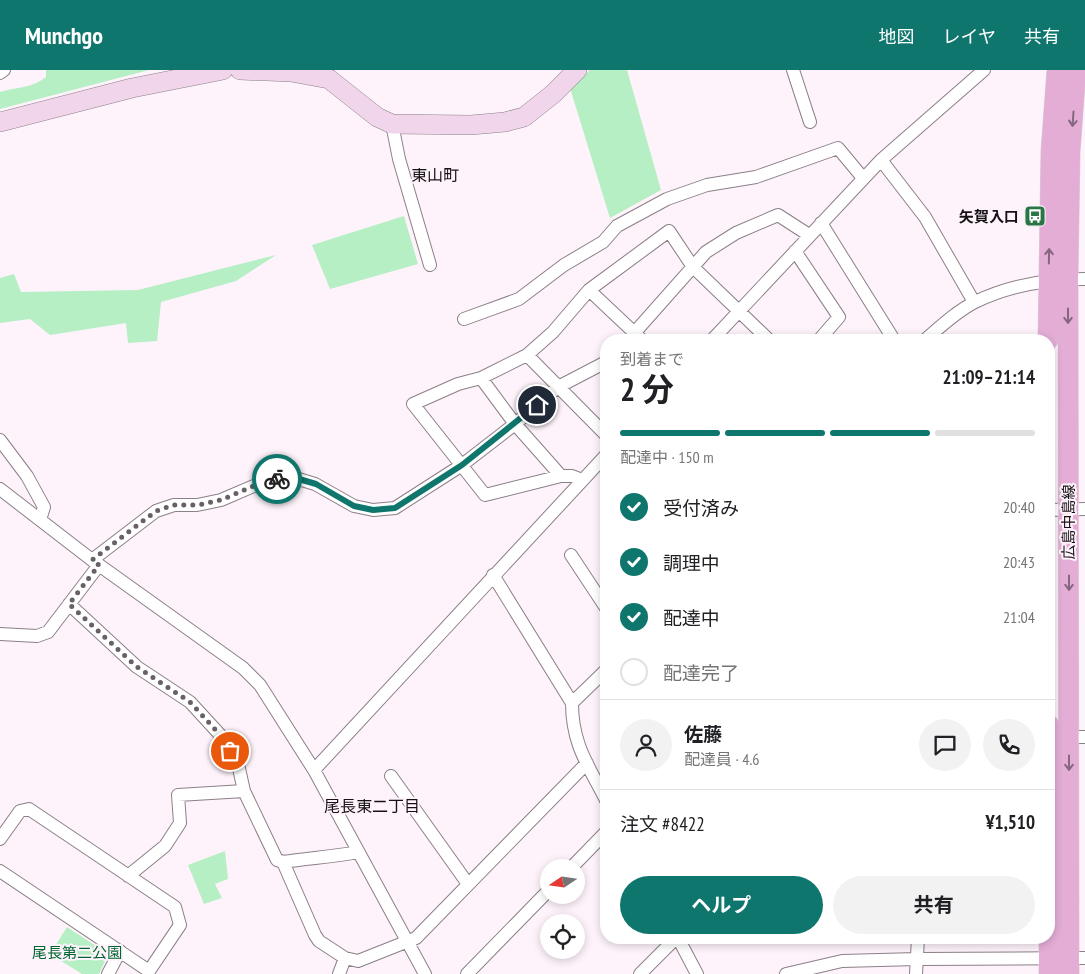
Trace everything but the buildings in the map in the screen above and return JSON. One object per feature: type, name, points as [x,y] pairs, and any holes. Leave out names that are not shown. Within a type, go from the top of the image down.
[{"type":"main road","name":"広島中島線","points":[[1050,334],[1067,280],[1051,151],[1057,70]]},
{"type":"main road","name":"広島中島線","points":[[1074,964],[1077,737],[1067,509],[1067,280],[1070,152],[1076,70]]},
{"type":"main road","points":[[1049,944],[1049,966]]},
{"type":"street","points":[[0,73],[4,70]]},
{"type":"street","points":[[0,122],[132,88],[223,70]]},
{"type":"street","points":[[240,70],[291,72],[329,80],[377,117],[392,124],[471,125],[505,122],[524,117],[553,94],[577,70]]},
{"type":"street","points":[[793,70],[810,122]]},
{"type":"street","points":[[718,334],[881,160],[984,70]]},
{"type":"street","points":[[392,124],[399,160],[430,265]]},
{"type":"street","points":[[464,319],[519,299],[564,266],[603,242],[617,226],[675,196],[707,185],[756,177],[838,148],[863,178]]},
{"type":"street","points":[[881,160],[925,217],[974,302]]},
{"type":"street","points":[[637,334],[706,252],[736,233],[778,215],[810,235]]},
{"type":"street","points":[[821,223],[890,334]]},
{"type":"street","points":[[582,480],[572,476],[561,476],[485,495],[413,404],[458,384],[481,378],[527,355],[553,332],[589,290],[670,231],[693,267],[763,334]]},
{"type":"street","points":[[795,251],[839,318],[824,334]]},
{"type":"street","points":[[933,334],[974,302],[1019,286],[1067,280]]},
{"type":"street","points":[[589,290],[630,334]]},
{"type":"street","points":[[527,355],[600,429]]},
{"type":"street","points":[[0,634],[37,636],[48,632],[69,604],[95,562],[156,511],[174,505],[198,505],[221,500],[270,479],[292,477],[316,484],[354,506],[373,510],[395,508],[462,465],[515,424],[558,387],[600,365]]},
{"type":"street","points":[[481,378],[515,424],[561,476]]},
{"type":"street","points":[[0,440],[27,476],[44,507],[40,520]]},
{"type":"street","points":[[314,770],[600,461]]},
{"type":"street","points":[[2,494],[243,668],[260,685],[314,770],[405,941],[425,974]]},
{"type":"street","points":[[571,556],[600,599]]},
{"type":"street","points":[[493,575],[572,703],[572,725],[577,745],[600,788]]},
{"type":"street","points":[[69,604],[137,667],[190,702],[223,738],[238,764],[244,791],[277,860],[283,862],[311,857],[330,858],[358,852]]},
{"type":"street","points":[[572,703],[600,676]]},
{"type":"street","points":[[1055,737],[1077,737]]},
{"type":"street","points":[[283,862],[319,941],[345,958],[358,961],[416,938],[587,763]]},
{"type":"street","points":[[391,776],[468,884]]},
{"type":"street","points":[[128,876],[165,846],[180,824],[178,795],[244,791]]},
{"type":"street","points":[[0,839],[20,811],[29,809],[175,907],[180,925],[149,971],[0,871]]},
{"type":"street","points":[[580,859],[600,838]]},
{"type":"street","points":[[467,974],[540,899]]},
{"type":"street","points":[[640,974],[671,944]]},
{"type":"street","points":[[680,944],[697,974]]},
{"type":"street","points":[[916,974],[918,944]]},
{"type":"street","points":[[108,974],[120,951]]},
{"type":"street","points":[[339,974],[345,958]]},
{"type":"street","points":[[786,974],[842,962],[917,959],[1049,966],[1074,964]]},
{"type":"green space","points":[[46,70],[149,70],[0,109],[0,92],[41,81],[46,77]]},
{"type":"green space","points":[[590,70],[627,70],[661,190],[610,218],[570,88]]},
{"type":"green space","points":[[404,216],[418,264],[330,289],[312,245]]},
{"type":"green space","points":[[276,255],[236,281],[161,302],[157,341],[128,343],[126,323],[50,335],[30,319],[0,323],[0,278],[14,274],[21,292],[138,290]]},
{"type":"green space","points":[[225,851],[228,879],[215,884],[222,898],[204,904],[188,865]]},
{"type":"green space","name":"尾長第二公園","points":[[67,927],[102,950],[105,961],[99,974],[82,974],[50,954]]},
{"type":"way so far","points":[[230,751],[223,738],[190,702],[137,667],[69,604],[99,565],[92,560],[156,511],[174,505],[198,505],[221,500],[270,479],[277,479]]},
{"type":"place","name":"矢賀入口","points":[[1035,216]]},
{"type":"district","name":"東山町","points":[[435,175]]},
{"type":"district","name":"尾長東二丁目","points":[[372,806]]},
{"type":"route","points":[[277,479],[292,477],[316,484],[354,506],[373,510],[395,508],[462,465],[537,405]]}]
